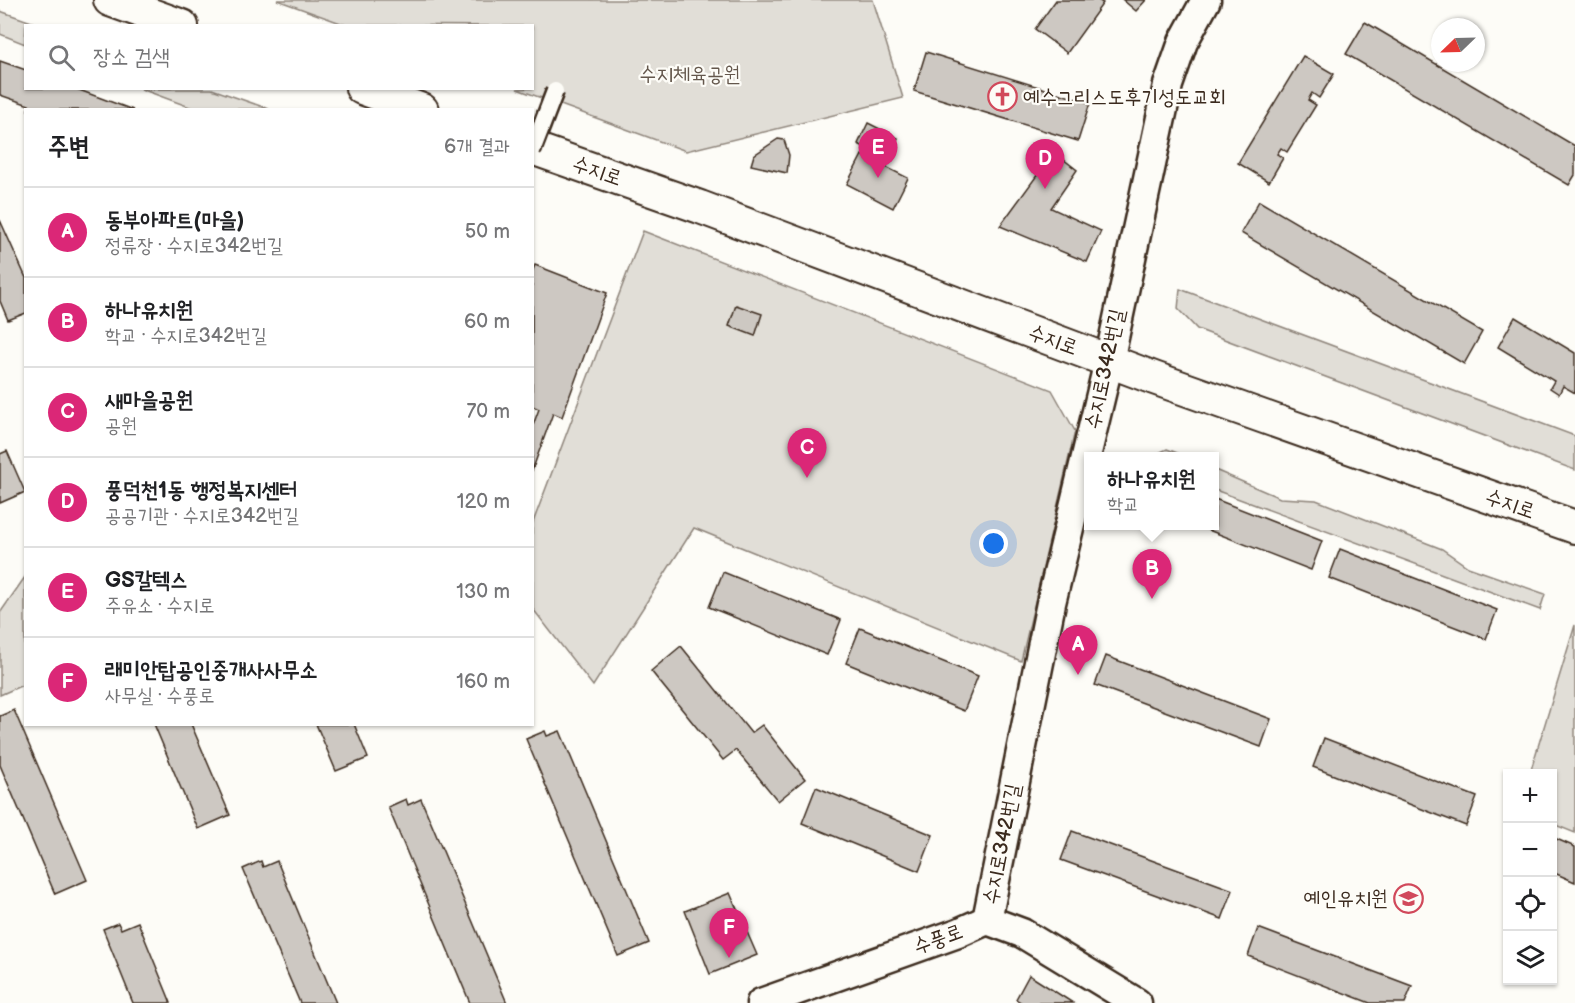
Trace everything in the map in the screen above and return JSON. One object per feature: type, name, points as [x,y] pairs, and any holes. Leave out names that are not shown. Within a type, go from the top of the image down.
[{"type":"main road","points":[[110,0],[176,24]]},
{"type":"main road","points":[[367,90],[417,108]]},
{"type":"main road","name":"수지로","points":[[534,151],[700,207],[1109,361],[1575,527]]},
{"type":"street","name":"수지로342번길","points":[[1087,452],[1168,85],[1183,42],[1206,0]]},
{"type":"street","points":[[534,145],[555,91]]},
{"type":"street","name":"수지로342번길","points":[[987,920],[1051,603],[1084,465]]},
{"type":"street","name":"수풍로","points":[[761,1003],[958,933],[987,920],[1022,933],[1137,1003]]},
{"type":"green space","name":"수지체육공원","points":[[277,0],[873,0],[903,98],[686,151],[520,90],[534,90],[534,24],[343,24]]},
{"type":"green space","points":[[0,11],[37,24],[24,24],[24,44],[0,34]]},
{"type":"green space","points":[[144,90],[215,90],[266,108],[192,108]]},
{"type":"green space","points":[[643,231],[1052,390],[1075,431],[1021,661],[694,528],[593,686],[534,610],[534,520]]},
{"type":"green space","points":[[1180,289],[1575,436],[1575,470],[1197,329],[1178,309]]},
{"type":"green space","points":[[1219,472],[1280,498],[1316,500],[1442,549],[1468,567],[1545,594],[1540,610],[1219,491]]},
{"type":"green space","points":[[24,578],[24,684],[0,695],[0,613]]},
{"type":"green space","points":[[1575,625],[1575,833],[1557,826],[1557,769],[1531,769]]},
{"type":"building","points":[[1056,0],[1098,0],[1103,3],[1067,53],[1035,29]]},
{"type":"building","points":[[1123,0],[1146,0],[1136,11]]},
{"type":"building","points":[[1365,22],[1431,61],[1431,72],[1450,72],[1575,146],[1575,175],[1569,185],[1346,54]]},
{"type":"building","name":"예수그리스도후기성도교회","points":[[926,52],[1090,103],[1078,141],[914,91]]},
{"type":"building","points":[[1303,56],[1334,74],[1319,98],[1312,93],[1308,100],[1316,105],[1287,152],[1281,148],[1277,154],[1283,158],[1269,182],[1238,163]]},
{"type":"building","points":[[0,61],[24,69],[24,90],[79,90],[128,108],[28,108],[29,105],[0,95]]},
{"type":"building","points":[[868,123],[898,138],[887,159],[858,144]]},
{"type":"building","points":[[778,139],[784,140],[789,155],[787,173],[751,165],[754,155]]},
{"type":"building","points":[[1054,152],[1077,170],[1051,208],[1101,231],[1087,262],[1000,226]]},
{"type":"building","points":[[862,155],[908,178],[893,208],[847,184]]},
{"type":"building","points":[[1259,201],[1482,332],[1464,364],[1241,233]]},
{"type":"building","points":[[0,220],[24,274],[24,314],[8,320],[0,301]]},
{"type":"building","points":[[535,265],[607,293],[562,417],[553,413],[534,465],[534,423],[539,409],[534,407]]},
{"type":"building","points":[[736,305],[762,314],[755,336],[729,326]]},
{"type":"building","points":[[1515,317],[1575,353],[1575,393],[1563,386],[1559,394],[1550,388],[1554,381],[1498,347]]},
{"type":"building","points":[[7,451],[24,492],[0,503],[0,454]]},
{"type":"building","points":[[1219,501],[1322,541],[1311,570],[1208,530],[1219,530]]},
{"type":"building","points":[[1340,549],[1497,610],[1486,639],[1329,578]]},
{"type":"building","points":[[723,572],[841,620],[827,655],[709,607]]},
{"type":"building","points":[[860,628],[978,676],[964,711],[846,663]]},
{"type":"building","points":[[681,646],[751,733],[762,725],[805,779],[778,801],[736,750],[723,760],[651,671]]},
{"type":"building","points":[[1106,656],[1271,719],[1261,747],[1095,685]]},
{"type":"building","points":[[14,710],[87,880],[55,894],[0,765],[0,716]]},
{"type":"building","points":[[155,726],[192,726],[230,815],[198,829]]},
{"type":"building","points":[[317,726],[355,726],[368,758],[336,771]]},
{"type":"building","points":[[545,731],[547,736],[560,731],[649,943],[618,956],[526,739]]},
{"type":"building","points":[[1324,738],[1477,797],[1466,826],[1313,767]]},
{"type":"building","points":[[816,787],[933,835],[919,871],[802,823]]},
{"type":"building","points":[[406,799],[408,805],[421,799],[507,1003],[470,1003],[388,807]]},
{"type":"building","points":[[1072,831],[1233,890],[1222,919],[1061,860]]},
{"type":"building","points":[[1557,839],[1575,847],[1575,882],[1557,874]]},
{"type":"building","points":[[261,861],[263,867],[277,861],[336,1003],[300,1003],[243,869]]},
{"type":"building","points":[[730,893],[757,955],[710,974],[685,911]]},
{"type":"building","points":[[138,922],[171,1003],[133,1003],[103,929],[118,923],[121,929]]},
{"type":"building","points":[[1258,928],[1412,986],[1405,1003],[1370,1003],[1248,956]]},
{"type":"building","points":[[1029,975],[1073,1003],[1022,1003],[1016,999]]},
{"type":"place","name":"예수그리스도후기성도교회","points":[[1002,97]]},
{"type":"place","name":"GS칼텍스","points":[[878,178]]},
{"type":"place","name":"풍덕천1동 행정복지센터","points":[[1045,189]]},
{"type":"place","name":"새마을공원","points":[[807,478]]},
{"type":"place","name":"하나유치원","points":[[1152,599]]},
{"type":"place","name":"동부아파트(마을)","points":[[1078,675]]},
{"type":"place","name":"예인유치원","points":[[1409,898]]},
{"type":"place","name":"래미안탑공인중개사사무소","points":[[729,958]]}]
